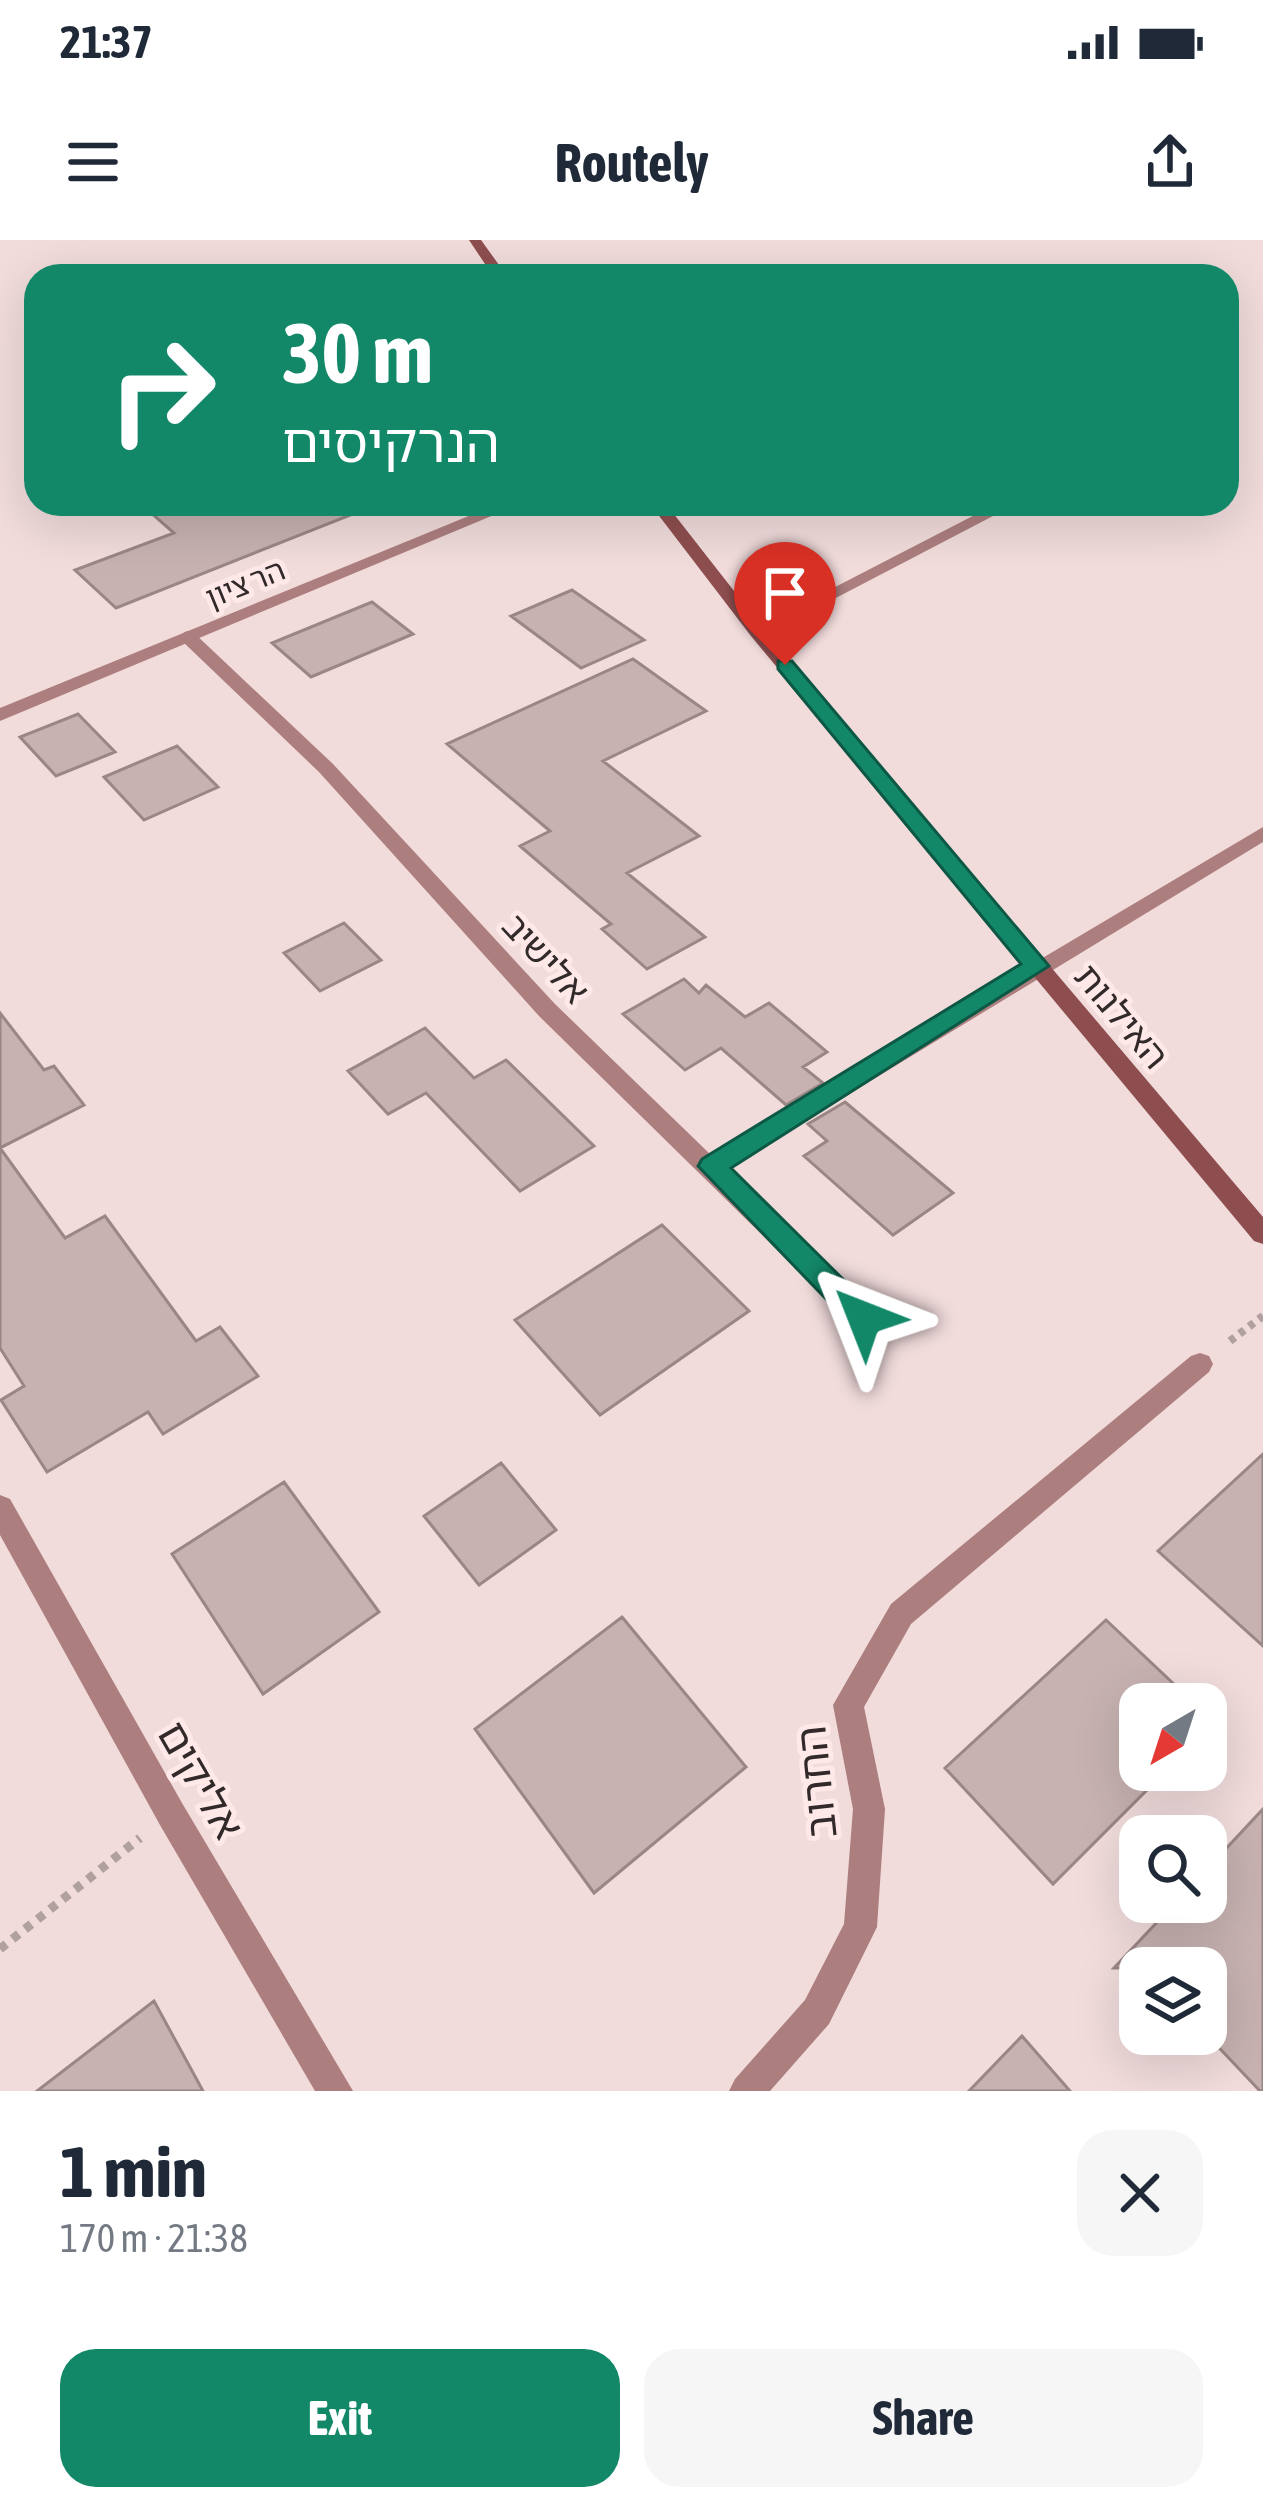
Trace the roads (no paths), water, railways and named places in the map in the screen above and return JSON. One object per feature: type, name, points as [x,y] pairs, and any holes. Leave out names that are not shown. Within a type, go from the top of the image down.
[{"type":"main road","name":"האילנות","points":[[667,516],[757,632],[1263,1234]]},
{"type":"street","name":"הר ציון","points":[[0,715],[482,516]]},
{"type":"street","points":[[757,632],[984,516]]},
{"type":"street","name":"אלישיב","points":[[187,636],[326,768],[547,1010],[864,1318]]},
{"type":"street","points":[[712,1166],[1263,833]]},
{"type":"street","name":"החרוב","points":[[747,2091],[817,2012],[860,1927],[868,1809],[848,1705],[901,1614],[1200,1364]]},
{"type":"street","name":"אליקים","points":[[0,1508],[171,1814],[335,2091]]}]
